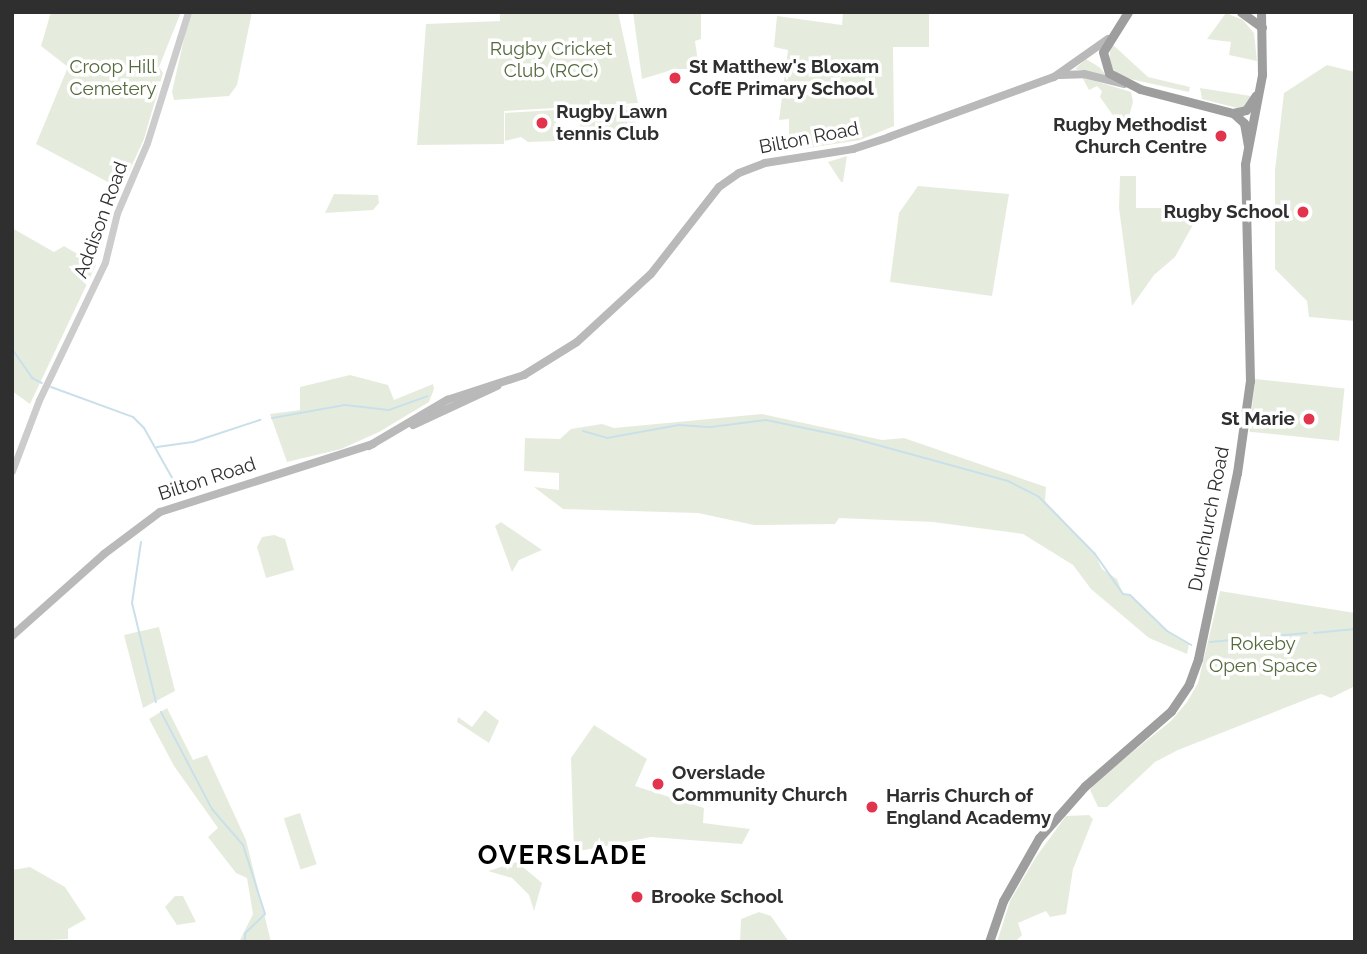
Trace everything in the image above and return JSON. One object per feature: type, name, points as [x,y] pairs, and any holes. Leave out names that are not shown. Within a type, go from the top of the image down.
[{"type":"highway","name":"Bilton Road","points":[[1108,38],[1128,12]]},
{"type":"highway","points":[[1241,12],[1263,29]]},
{"type":"highway","name":"Dunchurch Road","points":[[989,942],[1003,901],[1040,838],[1085,786],[1171,710],[1189,684],[1198,659],[1237,472],[1250,381],[1244,267],[1248,147],[1259,87],[1263,29],[1261,12]]},
{"type":"highway","points":[[1108,38],[1103,52],[1105,66],[1124,83],[1233,113],[1244,123],[1248,147]]},
{"type":"highway","points":[[1233,113],[1251,105],[1259,87]]},
{"type":"main road","name":"Bilton Road","points":[[12,636],[104,554],[160,512],[369,446],[548,362],[603,320],[651,274],[719,187],[739,173],[765,163],[853,149],[1054,77],[1108,38]]},
{"type":"main road","points":[[1054,77],[1084,74],[1124,83]]},
{"type":"main road","name":"Bilton Road","points":[[369,446],[447,400],[483,386],[503,382]]},
{"type":"street","name":"Addison Road","points":[[12,471],[39,400],[105,262],[117,213],[147,143],[188,12]]},
{"type":"green space","name":"Croop Hill Cemetery","points":[[51,12],[181,12],[159,67],[163,73],[144,139],[121,189],[36,144],[68,67],[41,46]]},
{"type":"green space","points":[[190,12],[252,12],[237,85],[229,96],[174,100],[172,92]]},
{"type":"green space","name":"Rugby Cricket Club (RCC)","points":[[500,12],[618,12],[638,103],[504,111],[504,144],[417,145],[426,24],[500,21]]},
{"type":"green space","points":[[633,12],[701,12],[701,39],[695,41],[699,69],[675,69],[642,79]]},
{"type":"green space","points":[[843,12],[929,12],[929,47],[893,47],[894,126],[860,140],[789,151],[789,119],[779,120],[788,50],[774,47],[777,16],[842,25]]},
{"type":"green space","points":[[1226,13],[1243,20],[1254,33],[1257,61],[1229,55],[1231,42],[1207,39]]},
{"type":"green space","points":[[1111,43],[1148,77],[1190,87],[1189,92],[1121,77],[1109,65]]},
{"type":"green space","points":[[1086,59],[1099,67],[1108,77],[1075,69]]},
{"type":"green space","points":[[1327,65],[1355,72],[1355,321],[1309,317],[1307,301],[1275,269],[1275,170],[1284,93]]},
{"type":"green space","points":[[1082,77],[1131,92],[1133,102],[1128,120],[1117,121],[1100,97],[1102,91],[1097,86],[1089,90]]},
{"type":"green space","points":[[1200,88],[1251,96],[1246,106],[1237,108],[1202,99]]},
{"type":"green space","points":[[634,106],[636,137],[581,141],[579,110]]},
{"type":"green space","points":[[556,110],[556,141],[528,142],[521,137],[505,141],[505,113]]},
{"type":"green space","points":[[847,156],[843,182],[841,182],[828,162]]},
{"type":"green space","points":[[1120,176],[1136,176],[1136,208],[1176,208],[1198,216],[1175,257],[1154,275],[1132,306],[1119,208]]},
{"type":"green space","points":[[918,186],[1009,194],[992,296],[890,282],[899,213]]},
{"type":"green space","points":[[334,194],[378,195],[379,203],[373,210],[325,213]]},
{"type":"green space","points":[[12,228],[54,252],[64,246],[96,265],[30,404],[12,391]]},
{"type":"green space","points":[[350,375],[388,385],[394,400],[433,384],[434,389],[429,402],[379,432],[341,449],[287,462],[270,414],[300,410],[300,387]]},
{"type":"green space","points":[[1255,379],[1345,388],[1339,441],[1249,432]]},
{"type":"green space","points":[[762,414],[882,440],[904,438],[1046,487],[1045,501],[1095,554],[1102,569],[1117,579],[1123,594],[1130,594],[1161,626],[1189,644],[1187,654],[1149,638],[1091,589],[1073,565],[1023,534],[933,522],[839,518],[835,524],[754,525],[698,513],[563,509],[534,487],[559,490],[559,473],[524,471],[525,438],[560,439],[571,429],[602,424],[614,428]]},
{"type":"green space","points":[[501,522],[542,550],[519,560],[512,572],[495,526]]},
{"type":"green space","points":[[274,535],[285,539],[294,570],[266,578],[257,547],[262,537]]},
{"type":"green space","name":"Rokeby Open Space","points":[[1220,591],[1355,613],[1355,686],[1331,698],[1321,694],[1178,750],[1155,762],[1107,807],[1098,807],[1090,790],[1095,782],[1171,721],[1198,683]]},
{"type":"green space","points":[[159,627],[175,691],[143,708],[124,635]]},
{"type":"green space","points":[[167,708],[193,760],[207,755],[246,840],[271,942],[239,942],[253,914],[247,878],[236,873],[208,837],[218,828],[174,766],[149,719]]},
{"type":"green space","points":[[485,710],[499,721],[489,743],[457,722],[458,717],[472,727]]},
{"type":"green space","points":[[594,725],[647,759],[635,786],[704,808],[703,823],[750,829],[742,844],[651,837],[574,852],[571,758]]},
{"type":"green space","points":[[300,813],[317,864],[301,870],[284,818]]},
{"type":"green space","points":[[1089,815],[1093,819],[1073,869],[1066,914],[1050,917],[1046,911],[1018,923],[1022,935],[1015,942],[997,942],[1010,901],[1036,857],[1066,816]]},
{"type":"green space","points":[[517,862],[542,883],[534,911],[529,895],[512,878],[488,871]]},
{"type":"green space","points":[[30,867],[65,887],[86,919],[68,929],[68,939],[12,942],[12,870]]},
{"type":"green space","points":[[175,896],[183,896],[196,922],[177,925],[165,907]]},
{"type":"green space","points":[[759,912],[771,916],[789,942],[740,942],[741,919]]},
{"type":"waterway","points":[[12,349],[32,378],[42,383]]},
{"type":"waterway","points":[[51,387],[133,417],[144,428],[179,490]]},
{"type":"waterway","points":[[272,418],[345,405],[389,410],[428,396]]},
{"type":"waterway","points":[[157,447],[193,442],[260,420]]},
{"type":"waterway","points":[[583,431],[607,438],[679,425],[711,427],[766,420],[852,438],[1008,481],[1039,497],[1095,554],[1123,594],[1130,595],[1167,631],[1191,645]]},
{"type":"waterway","points":[[141,542],[132,603],[156,702]]},
{"type":"waterway","points":[[1314,633],[1355,629]]},
{"type":"waterway","points":[[1210,642],[1307,633]]},
{"type":"waterway","points":[[161,712],[212,809],[243,845],[265,914],[245,933],[245,942]]},
{"type":"place","name":"St Matthew's Bloxam CofE Primary School","points":[[675,78]]},
{"type":"place","name":"Rugby Lawn tennis Club","points":[[542,123]]},
{"type":"place","name":"Rugby Methodist Church Centre","points":[[1221,136]]},
{"type":"place","name":"Rugby School","points":[[1303,212]]},
{"type":"place","name":"St Marie","points":[[1309,419]]},
{"type":"place","name":"Overslade Community Church","points":[[658,784]]},
{"type":"place","name":"Harris Church of England Academy","points":[[872,807]]},
{"type":"place","name":"Brooke School","points":[[637,897]]},
{"type":"district","name":"OVERSLADE","points":[[563,856]]}]
